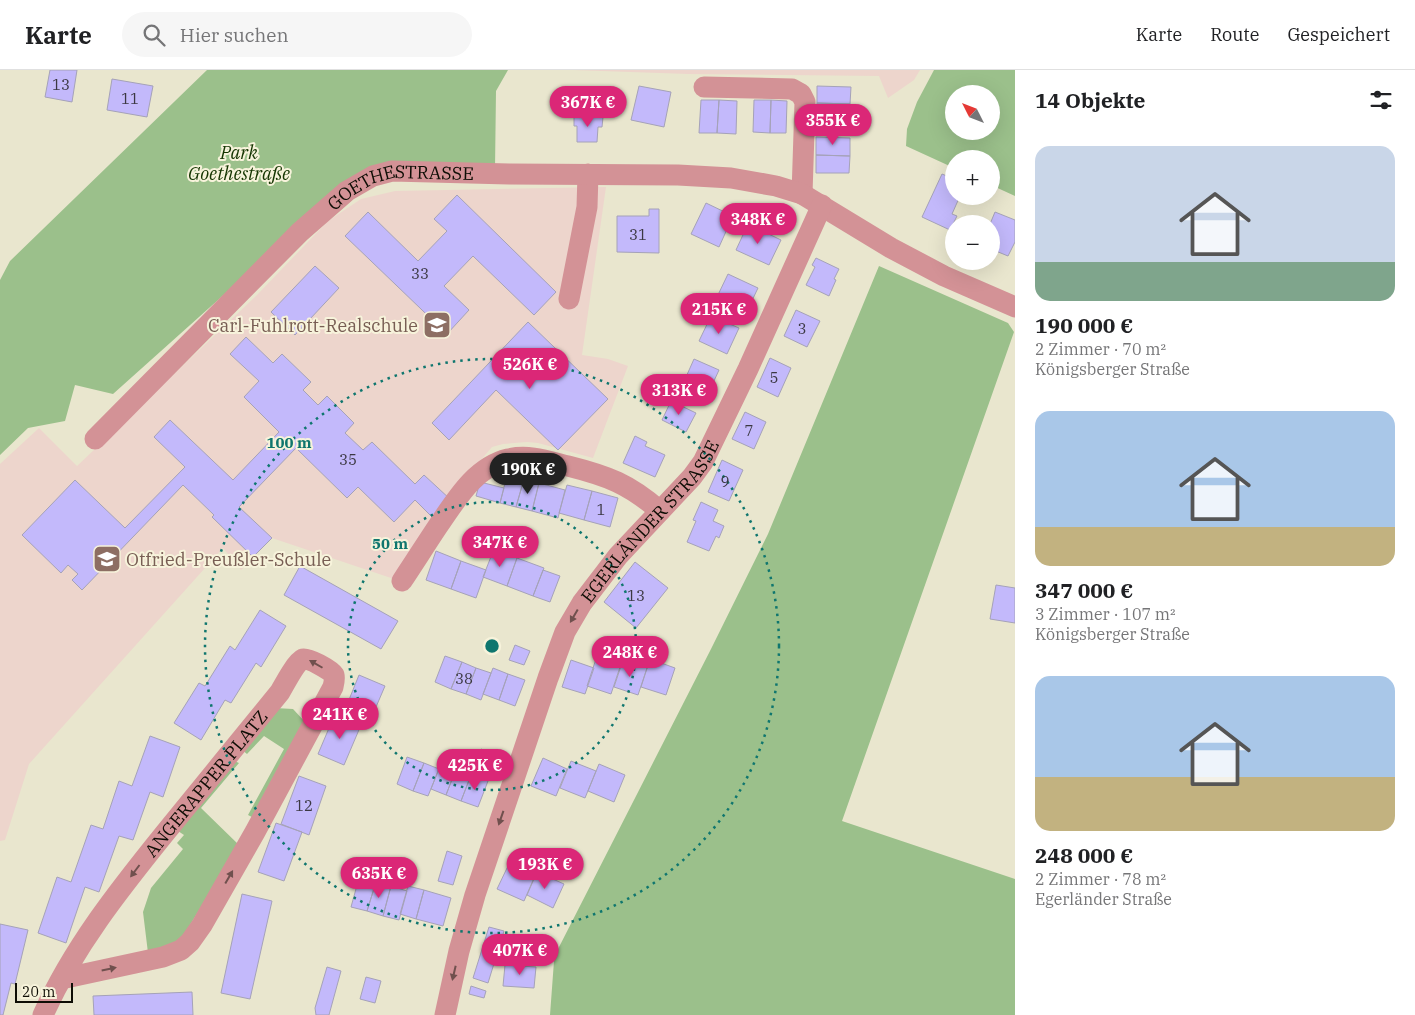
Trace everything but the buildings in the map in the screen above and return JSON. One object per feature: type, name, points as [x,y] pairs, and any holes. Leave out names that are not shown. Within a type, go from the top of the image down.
[{"type":"street","points":[[704,87],[792,89],[801,94],[805,102],[802,194]]},
{"type":"street","name":"GOETHESTRASSE","points":[[95,440],[300,232],[347,191],[373,176],[392,171],[678,175],[731,178],[776,186],[802,194],[891,248],[944,276],[1015,307]]},
{"type":"street","points":[[569,299],[586,207],[588,174]]},
{"type":"street","name":"EGERLÄNDER STRASSE","points":[[445,1015],[459,951],[478,887],[565,632],[582,603],[600,578],[618,556],[692,477],[703,462],[822,205]]},
{"type":"street","points":[[402,581],[464,490],[480,473],[507,459],[534,458],[599,474],[631,489],[660,511]]},
{"type":"street","name":"ANGERAPPER PLATZ","points":[[43,1015],[61,979],[104,912],[280,692],[298,663],[303,659],[308,659],[331,672],[334,675],[333,687],[250,840],[190,942],[181,950],[163,957],[61,979]]},
{"type":"shaded area","points":[[573,70],[920,70],[914,80],[888,98],[879,76],[688,74]]},
{"type":"shaded area","points":[[606,187],[582,355],[608,359],[628,366],[593,458],[538,443],[503,444],[492,447],[455,490],[394,579],[272,538],[241,570],[223,548],[29,764],[5,840],[0,841],[0,464],[39,428],[77,466],[257,295],[328,221],[361,199],[395,191]]},
{"type":"green space","name":"Park Goethestraße","points":[[207,70],[508,70],[496,91],[495,169],[370,169],[334,196],[113,394],[75,385],[65,421],[28,428],[0,455],[0,280],[10,261]]},
{"type":"green space","points":[[934,70],[1015,70],[1015,196],[1000,189],[1000,150],[945,150],[945,164],[906,146],[907,129],[917,102]]},
{"type":"green space","points":[[879,266],[1008,323],[1014,332],[842,821],[1015,879],[1015,1015],[550,1015],[554,961],[557,951],[768,534]]},
{"type":"green space","points":[[275,708],[293,709],[306,723],[254,818],[248,815],[284,749],[264,736],[247,754],[241,749]]},
{"type":"green space","points":[[232,760],[239,763],[201,808],[239,845],[179,943],[148,953],[143,912],[151,888],[183,849],[177,843],[184,835],[178,831]]},
{"type":"place","name":"Carl-Fuhlrott-Realschule","points":[[437,325]]},
{"type":"place","name":"Otfried-Preußler-Schule","points":[[107,559]]}]
